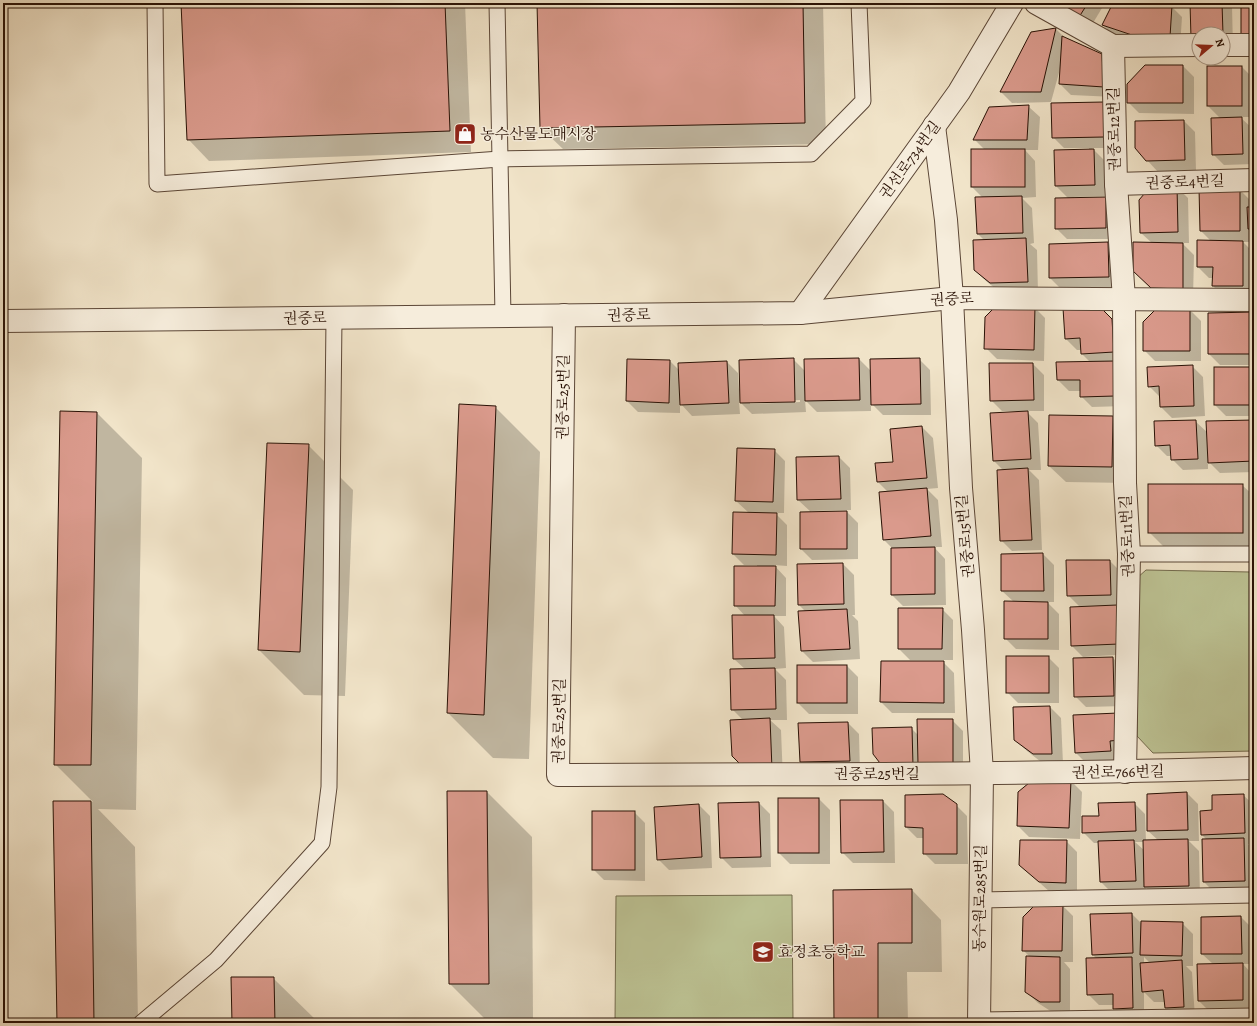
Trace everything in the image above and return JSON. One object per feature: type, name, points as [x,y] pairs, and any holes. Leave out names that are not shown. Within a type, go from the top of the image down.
[{"type":"street","name":"권선로734번길","points":[[800,313],[959,92],[1012,3]]},
{"type":"street","points":[[1036,3],[1113,46],[1191,45]]},
{"type":"street","points":[[1231,45],[1254,45]]},
{"type":"street","name":"권중로12번길","points":[[1113,46],[1116,184],[1124,299]]},
{"type":"street","name":"권중로15번길","points":[[934,126],[946,220],[952,298],[961,488],[974,630],[982,773]]},
{"type":"street","name":"권중로4번길","points":[[1116,184],[1254,180]]},
{"type":"street","name":"권중로","points":[[3,321],[800,313],[952,298],[1254,300]]},
{"type":"street","name":"권중로11번길","points":[[1124,299],[1125,483],[1129,554],[1125,772]]},
{"type":"street","name":"권중로25번길","points":[[564,315],[558,775],[982,773]]},
{"type":"street","name":"권선로766번길","points":[[982,773],[1125,772],[1254,768]]},
{"type":"street","name":"동수원로285번길","points":[[979,1021],[982,773]]},
{"type":"lane","points":[[155,3],[157,184],[500,159],[811,154],[863,101],[859,3]]},
{"type":"lane","points":[[497,3],[504,316]]},
{"type":"lane","points":[[141,1023],[216,960],[322,843],[329,786],[334,318]]},
{"type":"lane","points":[[1129,554],[1254,554]]},
{"type":"lane","points":[[980,900],[1254,895]]},
{"type":"lane","points":[[979,1021],[1254,1016]]},
{"type":"green space","points":[[1146,570],[1250,572],[1254,577],[1254,751],[1153,753],[1137,736],[1137,578]]},
{"type":"green space","points":[[792,895],[793,1023],[615,1023],[616,896]]},
{"type":"building","points":[[181,3],[445,3],[450,131],[187,140]]},
{"type":"building","points":[[537,3],[803,3],[805,123],[540,128]]},
{"type":"building","points":[[1057,3],[1088,3],[1079,17]]},
{"type":"building","points":[[1113,3],[1152,3],[1172,5],[1170,37],[1147,40],[1102,25]]},
{"type":"building","points":[[1190,3],[1222,3],[1223,26],[1191,26],[1191,38]]},
{"type":"building","points":[[1241,3],[1254,3],[1254,36],[1241,36]]},
{"type":"building","points":[[1056,28],[1041,92],[1000,92],[1031,32]]},
{"type":"building","points":[[1062,36],[1102,54],[1104,87],[1059,84]]},
{"type":"building","points":[[1145,65],[1183,65],[1183,103],[1127,103],[1127,84]]},
{"type":"building","points":[[1207,66],[1242,66],[1242,106],[1207,106]]},
{"type":"building","points":[[1104,102],[1104,137],[1052,138],[1051,103]]},
{"type":"building","points":[[1029,105],[1027,140],[973,140],[989,107]]},
{"type":"building","points":[[1242,117],[1243,154],[1212,155],[1211,118]]},
{"type":"building","points":[[1184,120],[1185,160],[1146,161],[1135,148],[1135,121]]},
{"type":"building","points":[[971,149],[1025,149],[1025,187],[971,187]]},
{"type":"building","points":[[1094,149],[1095,185],[1055,186],[1054,150]]},
{"type":"building","points":[[1177,186],[1178,232],[1140,233],[1139,200],[1150,187]]},
{"type":"building","points":[[1199,188],[1240,188],[1240,231],[1200,231]]},
{"type":"building","points":[[1253,193],[1254,229],[1248,229],[1247,207],[1253,207]]},
{"type":"building","points":[[1022,196],[1023,233],[977,234],[975,197]]},
{"type":"building","points":[[1106,197],[1106,228],[1055,229],[1055,198]]},
{"type":"building","points":[[1026,238],[1028,282],[990,283],[974,270],[973,240]]},
{"type":"building","points":[[1197,240],[1243,241],[1243,286],[1212,286],[1213,267],[1197,267]]},
{"type":"building","points":[[1108,242],[1109,277],[1049,278],[1049,244]]},
{"type":"building","points":[[1133,242],[1183,243],[1183,289],[1151,288],[1133,271]]},
{"type":"building","points":[[1250,242],[1254,242],[1254,282],[1250,282]]},
{"type":"building","points":[[997,305],[1035,306],[1034,350],[984,349],[985,317]]},
{"type":"building","points":[[1099,306],[1112,319],[1114,352],[1081,354],[1080,338],[1065,339],[1063,308]]},
{"type":"building","points":[[1156,309],[1190,309],[1190,351],[1143,351],[1143,322]]},
{"type":"building","points":[[1254,312],[1254,354],[1208,354],[1208,313]]},
{"type":"building","points":[[794,358],[795,402],[740,403],[739,360]]},
{"type":"building","points":[[859,358],[860,400],[805,401],[804,359]]},
{"type":"building","points":[[920,358],[921,404],[871,405],[870,359]]},
{"type":"building","points":[[627,359],[670,360],[669,403],[626,401]]},
{"type":"building","points":[[727,361],[729,403],[680,405],[678,363]]},
{"type":"building","points":[[1115,361],[1115,396],[1080,397],[1080,380],[1057,380],[1056,362]]},
{"type":"building","points":[[989,363],[1033,363],[1034,400],[990,401]]},
{"type":"building","points":[[1193,365],[1194,406],[1160,407],[1159,386],[1148,387],[1147,367]]},
{"type":"building","points":[[1214,367],[1254,367],[1254,405],[1214,405]]},
{"type":"building","points":[[459,404],[496,406],[484,715],[447,713]]},
{"type":"building","points":[[60,411],[97,412],[91,765],[54,765]]},
{"type":"building","points":[[1028,411],[1031,459],[993,461],[990,413]]},
{"type":"building","points":[[1049,415],[1113,416],[1112,467],[1048,466]]},
{"type":"building","points":[[1196,420],[1198,459],[1171,460],[1170,445],[1155,446],[1154,421]]},
{"type":"building","points":[[1254,420],[1254,461],[1208,463],[1206,421]]},
{"type":"building","points":[[922,426],[927,478],[877,482],[875,463],[893,462],[890,429]]},
{"type":"building","points":[[267,443],[309,444],[300,652],[258,650]]},
{"type":"building","points":[[737,448],[775,449],[773,502],[735,501]]},
{"type":"building","points":[[839,456],[841,499],[797,500],[796,457]]},
{"type":"building","points":[[1028,468],[1032,540],[1000,541],[997,470]]},
{"type":"building","points":[[1148,484],[1243,484],[1243,533],[1148,533]]},
{"type":"building","points":[[927,488],[931,536],[883,540],[879,492]]},
{"type":"building","points":[[847,511],[847,549],[800,549],[800,512]]},
{"type":"building","points":[[733,512],[777,513],[776,555],[732,554]]},
{"type":"building","points":[[935,547],[935,594],[891,595],[891,548]]},
{"type":"building","points":[[1043,553],[1044,591],[1001,591],[1001,554]]},
{"type":"building","points":[[1066,560],[1110,560],[1111,595],[1067,596]]},
{"type":"building","points":[[843,563],[844,604],[798,605],[797,564]]},
{"type":"building","points":[[734,566],[776,566],[775,606],[734,606]]},
{"type":"building","points":[[1004,601],[1048,602],[1048,639],[1004,639]]},
{"type":"building","points":[[1117,605],[1119,644],[1071,646],[1070,607]]},
{"type":"building","points":[[898,608],[943,608],[942,649],[898,649]]},
{"type":"building","points":[[847,609],[850,649],[801,651],[798,611]]},
{"type":"building","points":[[732,615],[774,615],[775,658],[733,659]]},
{"type":"building","points":[[1006,656],[1049,656],[1049,693],[1006,693]]},
{"type":"building","points":[[1113,657],[1114,696],[1074,697],[1073,658]]},
{"type":"building","points":[[881,661],[944,661],[944,703],[880,702]]},
{"type":"building","points":[[797,665],[847,665],[847,703],[797,703]]},
{"type":"building","points":[[775,668],[776,709],[731,710],[730,669]]},
{"type":"building","points":[[1050,706],[1052,754],[1033,754],[1014,740],[1013,707]]},
{"type":"building","points":[[1118,713],[1120,740],[1110,741],[1111,751],[1075,753],[1073,715]]},
{"type":"building","points":[[770,718],[772,769],[746,770],[732,756],[730,720]]},
{"type":"building","points":[[917,719],[953,719],[953,764],[918,764]]},
{"type":"building","points":[[848,722],[850,761],[800,762],[798,723]]},
{"type":"building","points":[[912,727],[913,766],[883,767],[873,754],[872,728]]},
{"type":"building","points":[[1035,778],[1071,780],[1069,828],[1017,826],[1018,792]]},
{"type":"building","points":[[447,791],[487,791],[489,984],[449,984]]},
{"type":"building","points":[[1187,792],[1188,830],[1147,831],[1147,794]]},
{"type":"building","points":[[943,794],[957,804],[957,854],[923,854],[923,828],[905,827],[905,795]]},
{"type":"building","points":[[1244,794],[1245,833],[1201,835],[1200,811],[1212,810],[1212,795]]},
{"type":"building","points":[[778,798],[819,798],[819,853],[778,853]]},
{"type":"building","points":[[840,800],[883,800],[884,852],[841,853]]},
{"type":"building","points":[[53,801],[91,801],[94,1023],[57,1023]]},
{"type":"building","points":[[759,802],[761,857],[720,858],[718,803]]},
{"type":"building","points":[[1135,802],[1136,831],[1082,833],[1082,816],[1099,816],[1098,803]]},
{"type":"building","points":[[699,804],[702,857],[657,860],[654,807]]},
{"type":"building","points":[[592,811],[635,811],[635,870],[592,870]]},
{"type":"building","points":[[1244,838],[1245,881],[1203,882],[1202,839]]},
{"type":"building","points":[[1188,839],[1189,886],[1144,887],[1143,840]]},
{"type":"building","points":[[1020,840],[1067,840],[1066,883],[1039,882],[1019,865]]},
{"type":"building","points":[[1134,840],[1136,881],[1100,882],[1098,841]]},
{"type":"building","points":[[912,889],[912,943],[878,943],[878,1023],[834,1023],[833,890]]},
{"type":"building","points":[[1037,903],[1063,904],[1062,951],[1022,951],[1023,917]]},
{"type":"building","points":[[1132,913],[1133,953],[1092,955],[1090,914]]},
{"type":"building","points":[[1241,916],[1242,954],[1201,954],[1201,917]]},
{"type":"building","points":[[1141,921],[1183,922],[1182,956],[1140,955]]},
{"type":"building","points":[[1026,956],[1060,957],[1060,1002],[1040,1002],[1025,992]]},
{"type":"building","points":[[1132,957],[1133,1008],[1113,1009],[1113,994],[1087,995],[1086,958]]},
{"type":"building","points":[[1182,960],[1184,1007],[1165,1008],[1163,990],[1142,992],[1140,963]]},
{"type":"building","points":[[1243,963],[1243,1000],[1198,1001],[1197,964]]},
{"type":"building","points":[[231,977],[274,977],[275,1023],[232,1023]]},
{"type":"place","name":"농수산물도매시장","points":[[465,134]]},
{"type":"place","name":"효정초등학교","points":[[763,952]]}]
